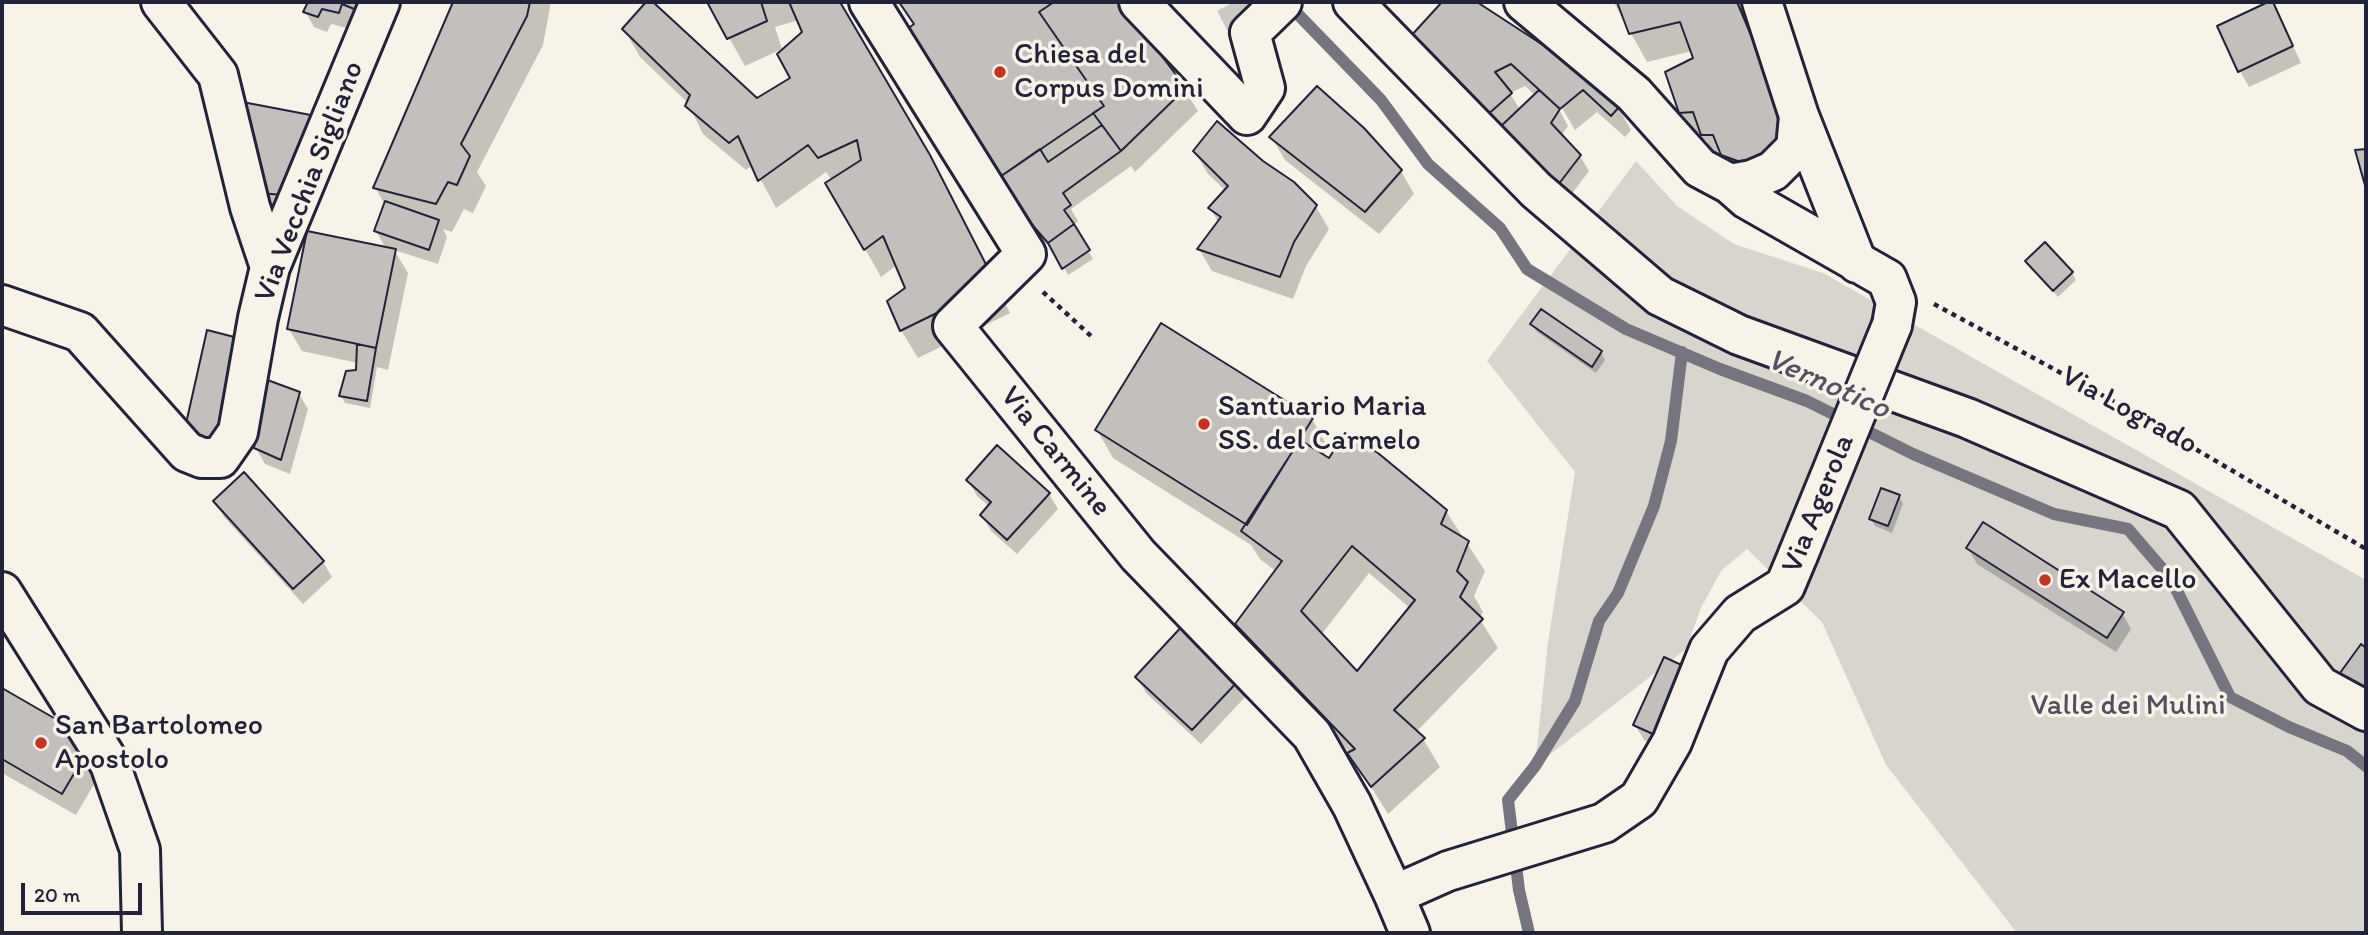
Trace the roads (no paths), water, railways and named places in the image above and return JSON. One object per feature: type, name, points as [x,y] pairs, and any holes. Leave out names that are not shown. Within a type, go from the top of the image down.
[{"type":"street","points":[[161,2],[218,75],[250,207],[270,267]]},
{"type":"street","name":"Via Vecchia Sigliano","points":[[2,305],[80,332],[187,452],[202,458],[220,458],[238,432],[270,267],[380,2]]},
{"type":"street","name":"Via Carmine","points":[[869,2],[1026,254],[953,326],[1138,555],[1312,735],[1352,805],[1394,895]]},
{"type":"street","points":[[1139,2],[1247,115],[1265,88],[1250,33],[1282,2]]},
{"type":"street","points":[[1353,2],[1536,190],[1660,296],[1739,335],[1967,418],[2179,510],[2320,686],[2366,710]]},
{"type":"street","points":[[1524,2],[1634,94],[1700,168],[1730,184],[1747,199],[1872,271]]},
{"type":"street","points":[[1762,2],[1800,116],[1872,271]]},
{"type":"street","points":[[1730,184],[1752,180],[1773,171],[1796,149],[1800,116]]},
{"type":"street","name":"Via Agerola","points":[[1394,895],[1448,871],[1604,823],[1639,799],[1672,742],[1709,650],[1740,614],[1785,586],[1892,325],[1896,302],[1872,271]]},
{"type":"street","points":[[2,592],[110,764],[139,850],[142,933]]},
{"type":"street","points":[[1394,895],[1410,933]]},
{"type":"waterway","name":"Vernotico","points":[[1288,4],[1381,100],[1428,164],[1500,228],[1527,269],[1626,329],[1720,369],[1807,401],[1913,454],[2054,514],[2128,529],[2171,579],[2230,697],[2289,727],[2347,751],[2366,766]]},
{"type":"waterway","points":[[1529,933],[1519,890],[1508,800],[1535,766],[1575,701],[1599,621],[1618,593],[1654,506],[1671,441],[1682,352]]},
{"type":"tunnel","points":[[1234,2],[1250,33]]},
{"type":"place","name":"Chiesa del Corpus Domini","points":[[1000,72]]},
{"type":"place","name":"Santuario Maria SS. del Carmelo","points":[[1204,424]]},
{"type":"place","name":"Ex Macello","points":[[2045,580]]},
{"type":"place","name":"San Bartolomeo Apostolo","points":[[41,743]]},
{"type":"park label","name":"Valle dei Mulini","points":[[2128,706]]}]
